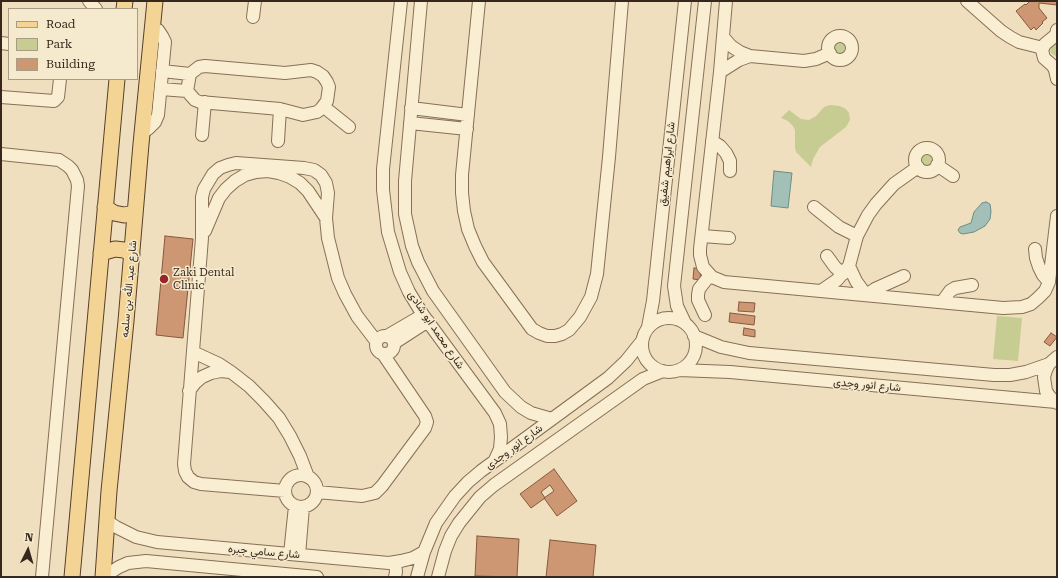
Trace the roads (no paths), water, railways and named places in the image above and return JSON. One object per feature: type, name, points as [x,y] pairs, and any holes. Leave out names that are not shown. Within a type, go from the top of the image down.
[{"type":"main road","name":"شارع عبد الله بن سلمه","points":[[103,577],[155,1]]},
{"type":"main road","points":[[72,577],[117,80]]},
{"type":"main road","points":[[105,207],[114,213],[130,215],[135,213]]},
{"type":"main road","points":[[101,253],[115,249],[124,250],[132,254]]},
{"type":"street","points":[[253,17],[255,1]]},
{"type":"street","name":"شارع محمد ابو شادى","points":[[400,1],[383,169],[383,197],[388,232],[393,252],[409,292],[426,318],[495,413],[500,424],[501,437],[500,449],[495,460]]},
{"type":"street","name":"شارع محمد ابو شادى","points":[[421,1],[404,197],[408,230],[416,257],[433,291],[507,394],[521,407],[531,413],[552,420]]},
{"type":"street","points":[[479,1],[462,175],[462,193],[466,217],[475,246],[483,262],[532,329],[539,334],[547,336],[562,334],[575,324],[586,307],[597,274],[610,151],[622,1]]},
{"type":"street","name":"شارع ابراهيم شفيق","points":[[648,326],[655,282],[685,1]]},
{"type":"street","name":"شارع ابراهيم شفيق","points":[[685,323],[677,306],[674,286],[705,1]]},
{"type":"street","points":[[726,1],[724,38],[700,255],[703,267],[717,280],[724,282],[1003,308],[1022,307],[1038,298],[1045,291],[1049,282],[1057,216]]},
{"type":"street","points":[[967,1],[1010,37],[1019,42],[1043,48]]},
{"type":"street","points":[[142,132],[155,122],[158,115],[165,42],[162,36],[152,27]]},
{"type":"street","points":[[1057,33],[1044,44],[1043,48],[1044,58],[1055,65],[1057,79]]},
{"type":"street","points":[[724,38],[731,46],[750,56],[804,61],[816,59],[830,53]]},
{"type":"street","points":[[720,72],[739,60],[750,56]]},
{"type":"street","points":[[160,89],[187,91],[195,100],[205,102],[280,109],[297,114],[308,115],[317,112],[324,106],[329,94],[328,85],[323,76],[311,70],[285,73],[205,66],[199,67],[190,74],[187,91]]},
{"type":"street","points":[[162,71],[190,74]]},
{"type":"street","points":[[1,97],[54,101],[58,97],[60,80]]},
{"type":"street","points":[[202,135],[205,102]]},
{"type":"street","points":[[324,106],[349,127]]},
{"type":"street","points":[[411,108],[468,115]]},
{"type":"street","points":[[278,141],[280,109]]},
{"type":"street","points":[[410,123],[467,129]]},
{"type":"street","points":[[712,141],[720,146],[726,153],[730,161],[730,171]]},
{"type":"street","points":[[928,148],[935,152],[938,159],[937,165],[930,171],[922,171],[915,163],[916,156],[920,150],[928,148]]},
{"type":"street","points":[[1,154],[59,160],[72,170],[78,186],[42,577]]},
{"type":"street","points":[[285,491],[201,484],[194,482],[188,477],[185,471],[184,464],[189,391],[202,238],[202,197],[204,189],[213,174],[220,168],[236,163],[304,168],[314,170],[321,175],[326,183],[328,193],[326,218],[328,238],[338,278],[357,316],[386,340]]},
{"type":"street","points":[[937,165],[953,176]]},
{"type":"street","points":[[821,291],[829,286],[846,270],[857,236],[868,215],[884,193],[905,175],[918,167]]},
{"type":"street","points":[[202,238],[219,198],[226,188],[245,175],[256,172],[268,171],[279,173],[300,183],[308,191],[326,218]]},
{"type":"street","points":[[814,207],[839,227],[857,236]]},
{"type":"street","points":[[702,236],[729,238]]},
{"type":"street","points":[[1035,249],[1039,267],[1049,282]]},
{"type":"street","points":[[827,256],[835,267],[846,270],[866,295]]},
{"type":"street","points":[[705,315],[698,300],[698,294],[699,289],[710,275]]},
{"type":"street","points":[[866,295],[875,289],[904,276]]},
{"type":"street","points":[[655,282],[666,288],[674,286]]},
{"type":"street","points":[[942,302],[950,291],[955,288],[972,285]]},
{"type":"street","points":[[317,492],[362,496],[375,493],[426,428],[427,422],[425,416],[383,354],[377,349],[386,340],[426,318]]},
{"type":"street","points":[[662,318],[678,319],[685,323],[694,336],[696,344],[693,356],[686,365],[679,370],[663,371],[655,368],[647,360],[642,349],[643,336],[648,326],[654,321],[662,318]]},
{"type":"street","name":"شارع انور وجدى","points":[[694,336],[721,348],[749,354],[994,376],[1026,372],[1053,361]]},
{"type":"street","name":"شارع انور وجدى","points":[[418,577],[424,552],[436,523],[455,496],[468,482],[495,460],[608,378],[626,361],[642,341]]},
{"type":"street","points":[[192,352],[231,372],[264,401],[279,418],[290,436],[308,477]]},
{"type":"street","points":[[1053,361],[1046,370],[1044,384],[1050,397],[1056,402]]},
{"type":"street","name":"شارع انور وجدى","points":[[679,370],[730,372],[1056,402]]},
{"type":"street","points":[[189,391],[202,377],[221,371],[231,372]]},
{"type":"street","name":"شارع انور وجدى","points":[[438,577],[451,536],[459,522],[480,497],[494,485],[643,379],[663,371]]},
{"type":"street","points":[[490,407],[507,394]]},
{"type":"street","points":[[302,475],[313,481],[317,492],[313,502],[299,507],[290,503],[286,497],[285,491],[286,485],[290,480],[295,476],[302,475]]},
{"type":"street","points":[[455,496],[470,508]]},
{"type":"street","points":[[294,555],[299,507]]},
{"type":"street","name":"شارع سامي جبره","points":[[107,521],[136,537],[157,542],[376,562],[395,562],[413,558],[424,552]]},
{"type":"street","points":[[154,562],[153,551],[157,542]]},
{"type":"street","name":"شارع سامي جبره","points":[[103,577],[119,566],[128,563],[146,561],[316,577]]},
{"type":"street","points":[[395,562],[395,577]]},
{"type":"water","points":[[774,171],[792,173],[788,208],[771,206]]},
{"type":"water","points":[[986,202],[990,204],[991,211],[990,219],[985,226],[974,232],[963,234],[960,233],[958,230],[960,227],[971,223],[974,212],[982,203]]},
{"type":"place","name":"Zaki Dental Clinic","points":[[164,279]]}]
